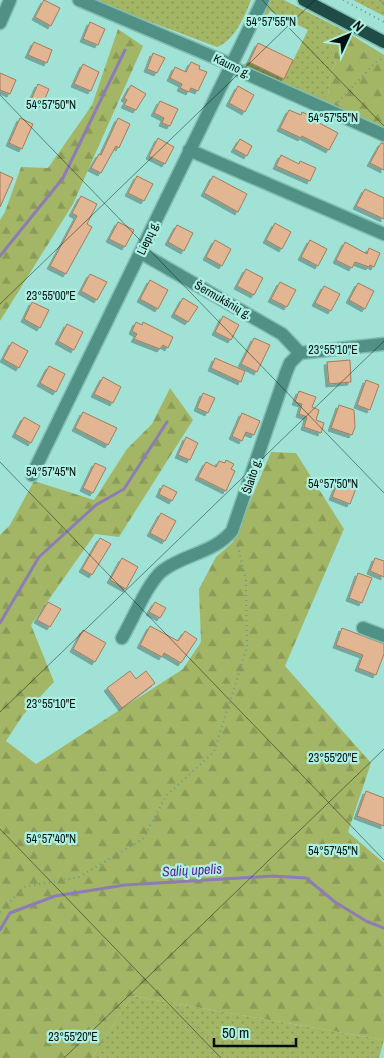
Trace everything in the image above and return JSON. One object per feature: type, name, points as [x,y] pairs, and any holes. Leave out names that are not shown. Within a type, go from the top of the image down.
[{"type":"main road","points":[[304,0],[384,42]]},
{"type":"street","points":[[0,23],[10,0]]},
{"type":"street","name":"Kauno g.","points":[[79,0],[230,64],[238,70],[384,135]]},
{"type":"street","name":"Liepų g.","points":[[32,475],[262,0]]},
{"type":"street","points":[[189,150],[384,234]]},
{"type":"street","name":"Šermukšnių g.","points":[[141,253],[282,334],[300,353]]},
{"type":"street","points":[[300,353],[384,344]]},
{"type":"street","name":"Šlaito g.","points":[[122,638],[154,581],[162,572],[225,540],[232,531],[240,515],[286,374],[294,357],[300,353]]},
{"type":"street","points":[[362,628],[384,636]]},
{"type":"path","points":[[343,0],[384,22]]},
{"type":"path","points":[[380,0],[384,5]]},
{"type":"path","points":[[330,111],[376,61],[384,58]]},
{"type":"path","points":[[0,912],[24,887],[79,877],[143,839],[166,796],[214,752],[247,647],[246,580],[232,531]]},
{"type":"green space","points":[[92,0],[251,0],[234,34],[217,47]]},
{"type":"green space","points":[[270,0],[284,0],[345,31],[338,33],[330,44],[336,64],[331,75],[328,97],[324,108],[241,66],[249,62],[284,79],[308,30],[270,11],[263,24],[260,23]]},
{"type":"green space","points":[[353,0],[384,0],[384,16]]},
{"type":"green space","points":[[118,29],[143,46],[73,204],[0,321],[0,220],[5,212],[21,167],[48,168],[92,105]]},
{"type":"green space","points":[[345,31],[384,55],[384,129],[324,108],[328,97],[331,75],[336,64],[330,44],[338,33]]},
{"type":"green space","points":[[170,388],[193,420],[119,537],[95,534],[31,625],[54,682],[23,715],[6,741],[36,764],[183,669],[201,642],[199,589],[216,557],[233,542],[271,452],[296,453],[344,529],[285,666],[371,763],[348,832],[384,863],[384,1040],[132,996],[92,1058],[0,1058],[0,535],[10,525],[34,481],[94,500],[127,449],[152,424]]},
{"type":"green space","points":[[132,996],[384,1040],[379,1058],[92,1058]]},
{"type":"building","points":[[44,0],[60,8],[51,26],[35,17]]},
{"type":"building","points":[[90,22],[105,29],[98,45],[83,39]]},
{"type":"building","points":[[34,42],[52,50],[47,63],[28,55]]},
{"type":"building","points":[[258,43],[293,60],[284,79],[249,62]]},
{"type":"building","points":[[153,53],[165,58],[157,73],[147,69]]},
{"type":"building","points":[[191,62],[200,66],[199,69],[207,72],[198,91],[191,88],[189,92],[180,88],[182,84],[170,78],[175,67],[186,72]]},
{"type":"building","points":[[83,64],[99,72],[91,91],[74,84]]},
{"type":"building","points":[[0,73],[16,80],[10,94],[0,90]]},
{"type":"building","points":[[38,84],[49,89],[42,105],[31,100]]},
{"type":"building","points":[[131,85],[146,94],[136,110],[124,105],[127,100],[124,98]]},
{"type":"building","points":[[238,86],[254,95],[245,112],[229,103]]},
{"type":"building","points":[[160,101],[178,109],[170,126],[162,123],[164,118],[154,113]]},
{"type":"building","points":[[289,110],[301,115],[302,112],[311,116],[310,118],[338,133],[329,150],[302,136],[301,138],[280,128]]},
{"type":"building","points":[[20,118],[33,124],[22,149],[9,143]]},
{"type":"building","points":[[118,118],[130,124],[119,148],[116,146],[101,173],[91,168],[99,154],[101,155]]},
{"type":"building","points":[[158,138],[174,147],[165,164],[149,156]]},
{"type":"building","points":[[240,139],[252,146],[247,156],[234,149]]},
{"type":"building","points":[[381,143],[384,143],[384,170],[370,163]]},
{"type":"building","points":[[281,155],[299,164],[300,161],[316,168],[310,181],[276,166]]},
{"type":"building","points":[[0,172],[13,178],[0,207]]},
{"type":"building","points":[[137,176],[153,184],[144,201],[128,193]]},
{"type":"building","points":[[213,176],[247,194],[238,212],[204,193]]},
{"type":"building","points":[[365,189],[384,198],[384,219],[356,206]]},
{"type":"building","points":[[81,196],[97,204],[87,224],[92,227],[66,274],[50,266],[77,216],[72,213]]},
{"type":"building","points":[[118,222],[134,230],[125,247],[109,239]]},
{"type":"building","points":[[275,223],[291,232],[282,249],[266,240]]},
{"type":"building","points":[[177,225],[193,233],[184,251],[168,242]]},
{"type":"building","points":[[215,240],[231,249],[222,266],[206,257]]},
{"type":"building","points":[[310,240],[327,249],[318,266],[301,257]]},
{"type":"building","points":[[345,242],[367,254],[369,248],[380,253],[374,267],[355,262],[352,268],[336,260]]},
{"type":"building","points":[[246,269],[263,278],[254,295],[237,286]]},
{"type":"building","points":[[90,274],[107,282],[97,300],[81,291]]},
{"type":"building","points":[[150,280],[168,290],[158,309],[140,299]]},
{"type":"building","points":[[280,282],[296,290],[287,307],[271,299]]},
{"type":"building","points":[[358,283],[374,291],[365,309],[349,300]]},
{"type":"building","points":[[324,286],[340,294],[331,311],[315,303]]},
{"type":"building","points":[[183,298],[198,307],[188,322],[174,314]]},
{"type":"building","points":[[32,302],[49,310],[40,328],[24,319]]},
{"type":"building","points":[[223,316],[239,325],[231,340],[215,332]]},
{"type":"building","points":[[136,322],[142,325],[143,322],[173,337],[168,348],[163,345],[160,349],[134,339],[137,334],[132,331]]},
{"type":"building","points":[[67,324],[83,332],[74,350],[58,341]]},
{"type":"building","points":[[254,338],[270,345],[257,372],[241,364]]},
{"type":"building","points":[[12,342],[28,351],[19,368],[3,359]]},
{"type":"building","points":[[215,358],[245,371],[241,382],[211,368]]},
{"type":"building","points":[[350,360],[351,382],[329,384],[327,362]]},
{"type":"building","points":[[49,366],[65,374],[56,392],[40,383]]},
{"type":"building","points":[[103,377],[121,387],[113,403],[94,394]]},
{"type":"building","points":[[366,380],[379,385],[370,410],[357,405]]},
{"type":"building","points":[[299,391],[316,397],[312,407],[319,410],[316,420],[324,423],[321,433],[304,427],[307,417],[299,414],[302,404],[295,402]]},
{"type":"building","points":[[203,393],[215,398],[208,413],[197,408]]},
{"type":"building","points":[[339,405],[354,410],[355,427],[352,435],[331,428]]},
{"type":"building","points":[[83,412],[117,428],[108,445],[75,428]]},
{"type":"building","points":[[242,413],[260,421],[254,435],[246,432],[242,441],[232,436]]},
{"type":"building","points":[[24,417],[40,426],[31,443],[15,434]]},
{"type":"building","points":[[186,437],[198,443],[190,460],[178,455]]},
{"type":"building","points":[[226,460],[234,464],[231,469],[235,471],[226,491],[198,477],[206,462],[216,467],[219,461],[225,463]]},
{"type":"building","points":[[95,463],[106,468],[93,493],[83,488]]},
{"type":"building","points":[[339,479],[357,486],[350,504],[332,497]]},
{"type":"building","points":[[163,485],[177,492],[172,501],[159,494]]},
{"type":"building","points":[[161,513],[176,521],[165,541],[150,533]]},
{"type":"building","points":[[100,538],[111,544],[92,575],[82,569]]},
{"type":"building","points":[[122,558],[138,567],[126,589],[110,580]]},
{"type":"building","points":[[375,558],[384,561],[384,577],[370,571]]},
{"type":"building","points":[[358,573],[372,578],[362,603],[349,598]]},
{"type":"building","points":[[48,602],[61,609],[50,627],[37,620]]},
{"type":"building","points":[[155,602],[166,608],[160,618],[149,612]]},
{"type":"building","points":[[150,626],[178,641],[185,631],[197,639],[181,663],[164,653],[162,657],[140,645]]},
{"type":"building","points":[[342,628],[384,644],[384,654],[376,675],[358,668],[363,655],[336,645]]},
{"type":"building","points":[[83,630],[106,643],[95,662],[73,649]]},
{"type":"building","points":[[130,671],[136,679],[146,671],[155,683],[122,708],[107,688]]},
{"type":"building","points":[[366,791],[384,798],[384,826],[357,816]]},
{"type":"waterway","points":[[0,256],[63,178],[125,50]]},
{"type":"waterway","points":[[0,623],[39,557],[96,505],[124,489],[167,422]]},
{"type":"waterway","name":"Salių upelis","points":[[0,930],[10,913],[55,896],[125,885],[273,876],[306,878],[335,902],[366,921],[384,928]]}]
